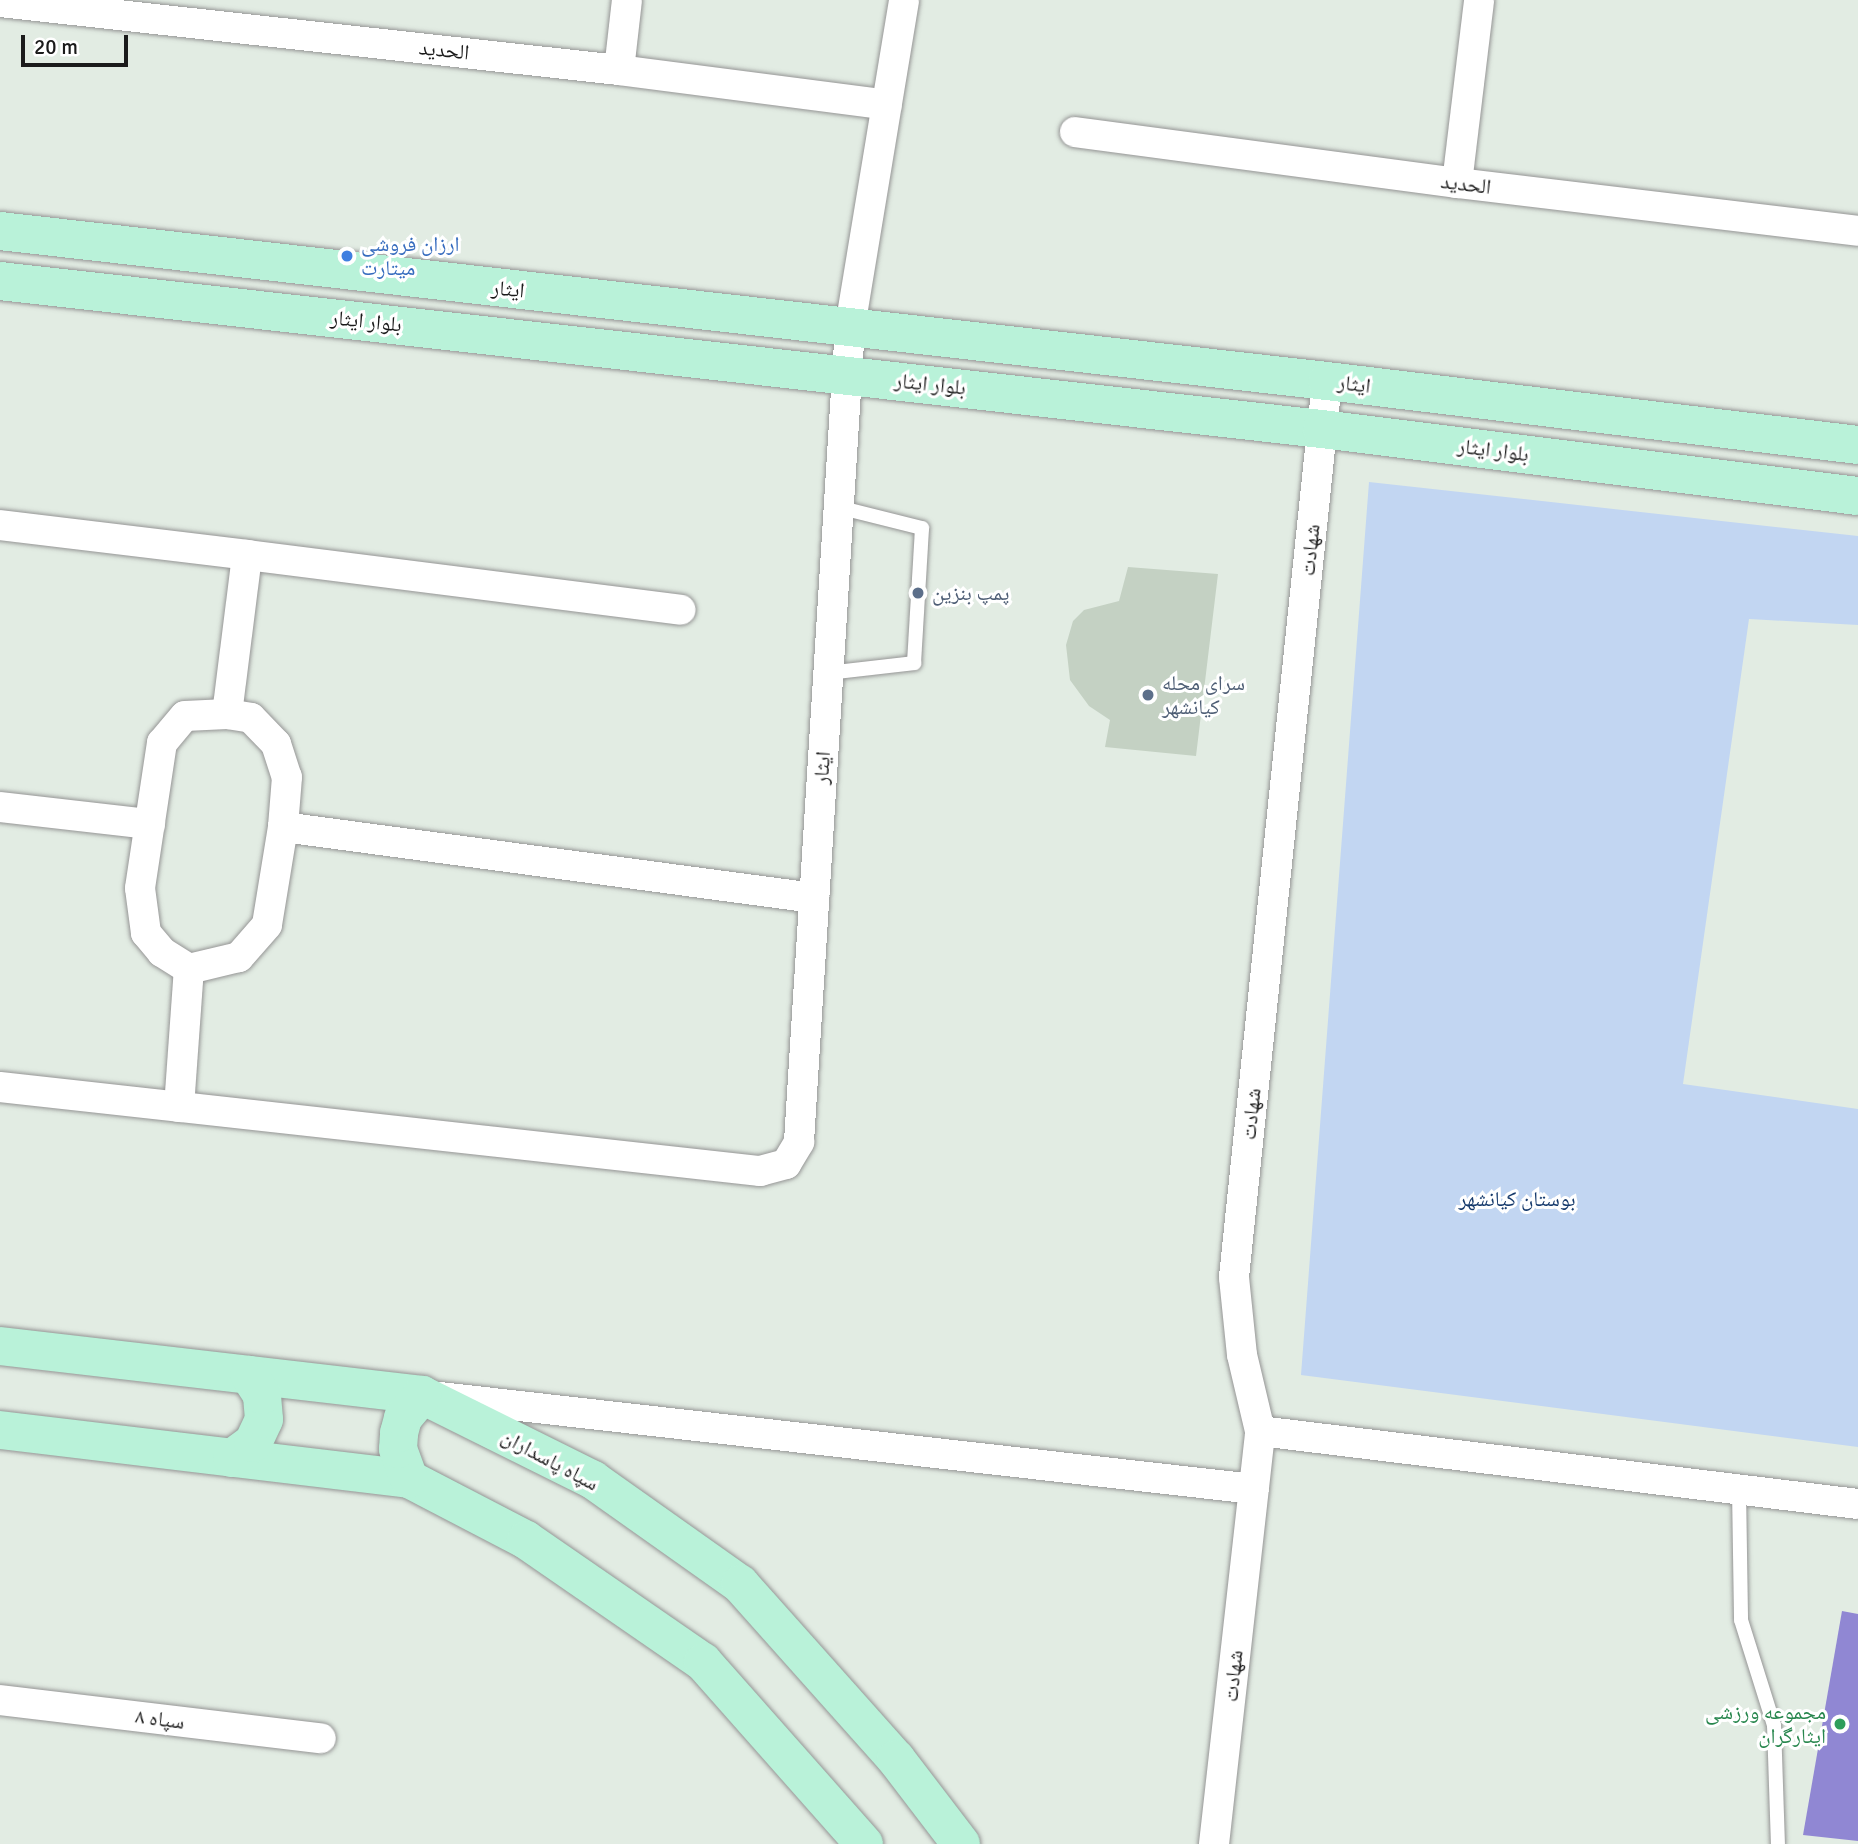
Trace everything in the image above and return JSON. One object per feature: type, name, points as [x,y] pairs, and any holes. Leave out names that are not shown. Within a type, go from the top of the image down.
[{"type":"street","points":[[619,70],[627,0]]},
{"type":"street","points":[[850,327],[904,0]]},
{"type":"street","points":[[1457,183],[1479,0]]},
{"type":"street","name":"الحدید","points":[[0,2],[619,70],[887,105]]},
{"type":"street","name":"الحدید","points":[[1075,132],[1457,183],[1858,231]]},
{"type":"street","name":"ایثار","points":[[0,231],[1327,381],[1858,445]]},
{"type":"street","name":"بلوار ایثار","points":[[0,281],[1322,429],[1858,496]]},
{"type":"street","name":"ایثار","points":[[179,1107],[760,1171],[786,1164],[799,1142],[850,327]]},
{"type":"street","name":"شهادت","points":[[1214,1844],[1260,1431],[1242,1355],[1234,1277],[1327,381]]},
{"type":"street","points":[[0,525],[681,610]]},
{"type":"street","points":[[227,713],[247,555]]},
{"type":"street","points":[[227,713],[251,718],[276,744],[288,777],[283,827],[267,925],[239,957],[189,969],[162,952],[146,933],[140,888],[162,743],[185,716],[227,713]]},
{"type":"street","points":[[0,807],[150,824]]},
{"type":"street","points":[[283,827],[814,898]]},
{"type":"street","points":[[0,1087],[179,1107],[189,969]]},
{"type":"street","name":"سپاه پاسداران","points":[[0,1346],[422,1395],[593,1480],[740,1584],[896,1759],[961,1844]]},
{"type":"street","points":[[232,1458],[253,1443],[264,1419],[262,1395],[249,1375]]},
{"type":"street","points":[[409,1479],[400,1457],[399,1433],[403,1418],[422,1395],[1254,1489]]},
{"type":"street","points":[[0,1430],[409,1479],[526,1540],[703,1662],[864,1844]]},
{"type":"street","points":[[1260,1431],[1858,1504]]},
{"type":"street","name":"سپاه ۸","points":[[0,1700],[320,1738]]},
{"type":"lane","points":[[828,673],[914,663],[922,527],[838,507]]},
{"type":"lane","points":[[1739,1489],[1741,1620],[1773,1725],[1778,1844]]},
{"type":"green space","name":"بوستان کیانشهر","points":[[1369,482],[1858,536],[1858,625],[1749,619],[1683,1084],[1858,1109],[1858,1447],[1301,1375]]},
{"type":"shaded area","name":"مجموعه ورزشی ایثارگران","points":[[1842,1611],[1858,1614],[1858,1841],[1803,1835]]},
{"type":"building","points":[[1128,567],[1218,574],[1196,756],[1105,747],[1110,720],[1089,706],[1070,680],[1066,645],[1073,621],[1084,610],[1119,601]]},
{"type":"place","name":"ارزان فروشی میتارت","points":[[347,256]]},
{"type":"place","name":"پمپ بنزین","points":[[918,593]]},
{"type":"place","name":"سرای محله کیانشهر","points":[[1148,695]]},
{"type":"place","name":"مجموعه ورزشی ایثارگران","points":[[1840,1724]]}]
